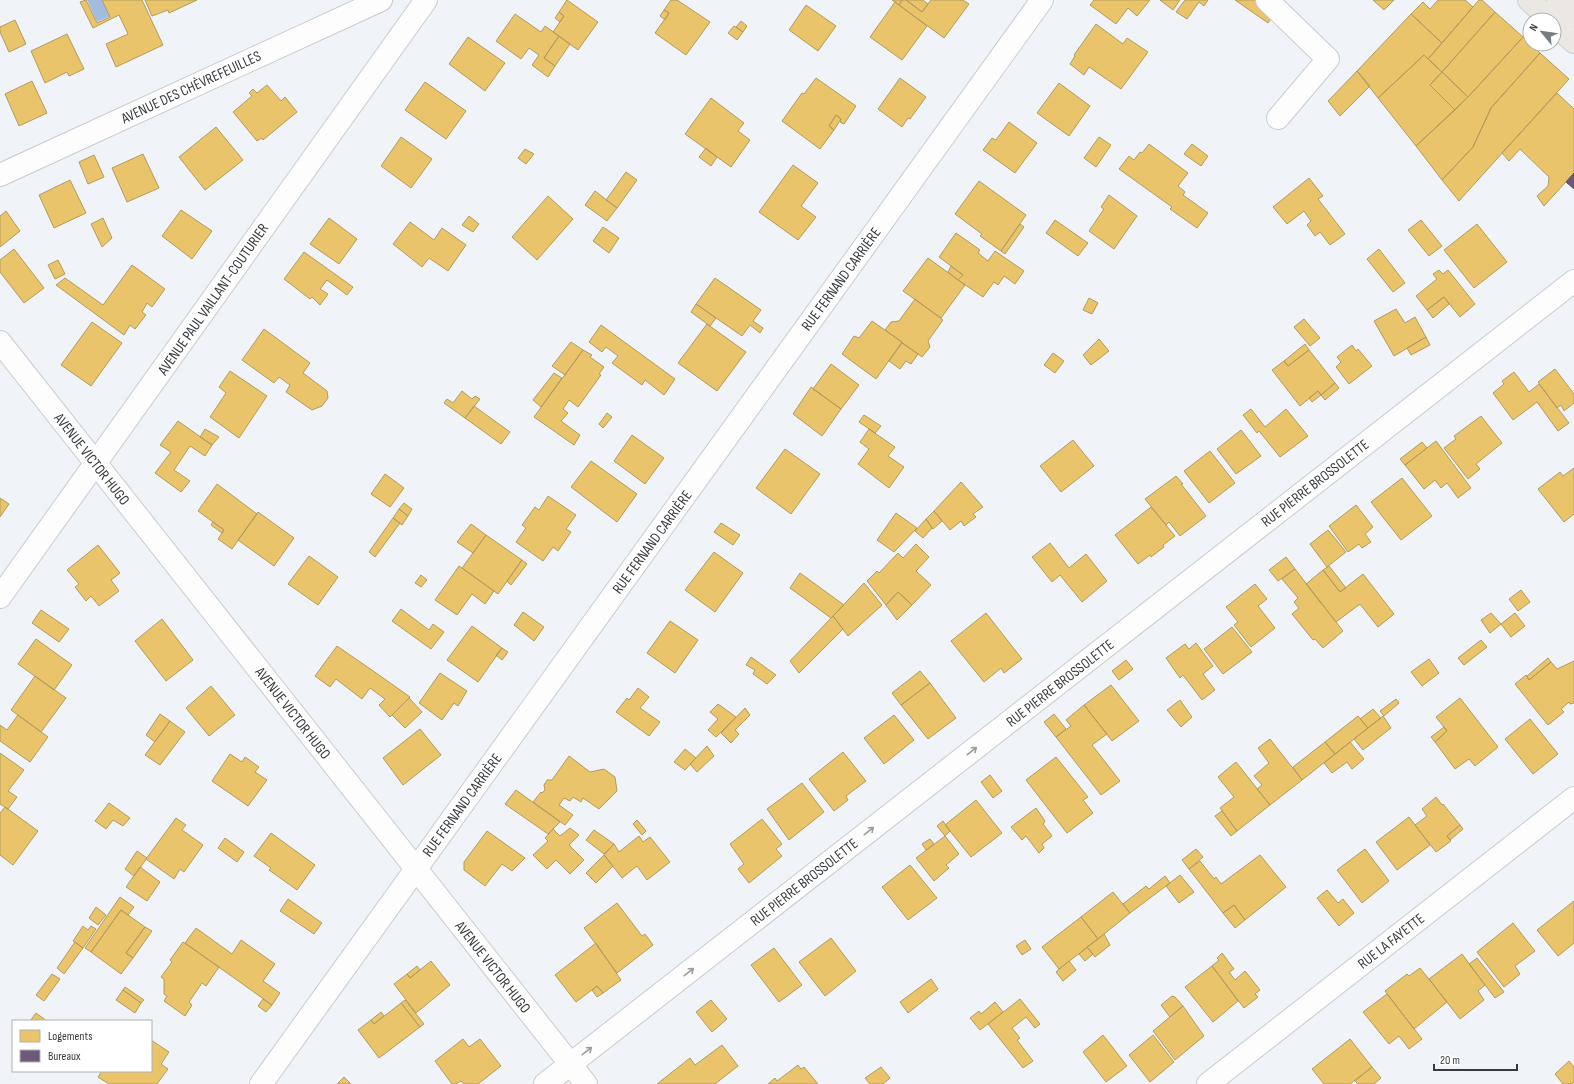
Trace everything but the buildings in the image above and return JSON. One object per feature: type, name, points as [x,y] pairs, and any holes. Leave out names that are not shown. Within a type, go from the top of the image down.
[{"type":"main road","points":[[1530,0],[1543,12]]},
{"type":"main road","points":[[1558,0],[1574,15]]},
{"type":"main road","points":[[1562,31],[1574,42]]},
{"type":"street","name":"AVENUE DES CHÈVREFEUILLES","points":[[0,175],[381,0]]},
{"type":"street","name":"AVENUE PAUL VAILLANT-COUTURIER","points":[[0,597],[426,0]]},
{"type":"street","name":"RUE FERNAND CARRIÈRE","points":[[262,1084],[1042,0]]},
{"type":"street","points":[[1267,0],[1328,59],[1278,118]]},
{"type":"street","name":"RUE PIERRE BROSSOLETTE","points":[[545,1084],[1574,281]]},
{"type":"street","name":"AVENUE VICTOR HUGO","points":[[0,342],[586,1084]]},
{"type":"street","name":"RUE LA FAYETTE","points":[[1208,1084],[1574,798]]},
{"type":"water","points":[[87,0],[102,0],[110,16],[97,22]]}]
